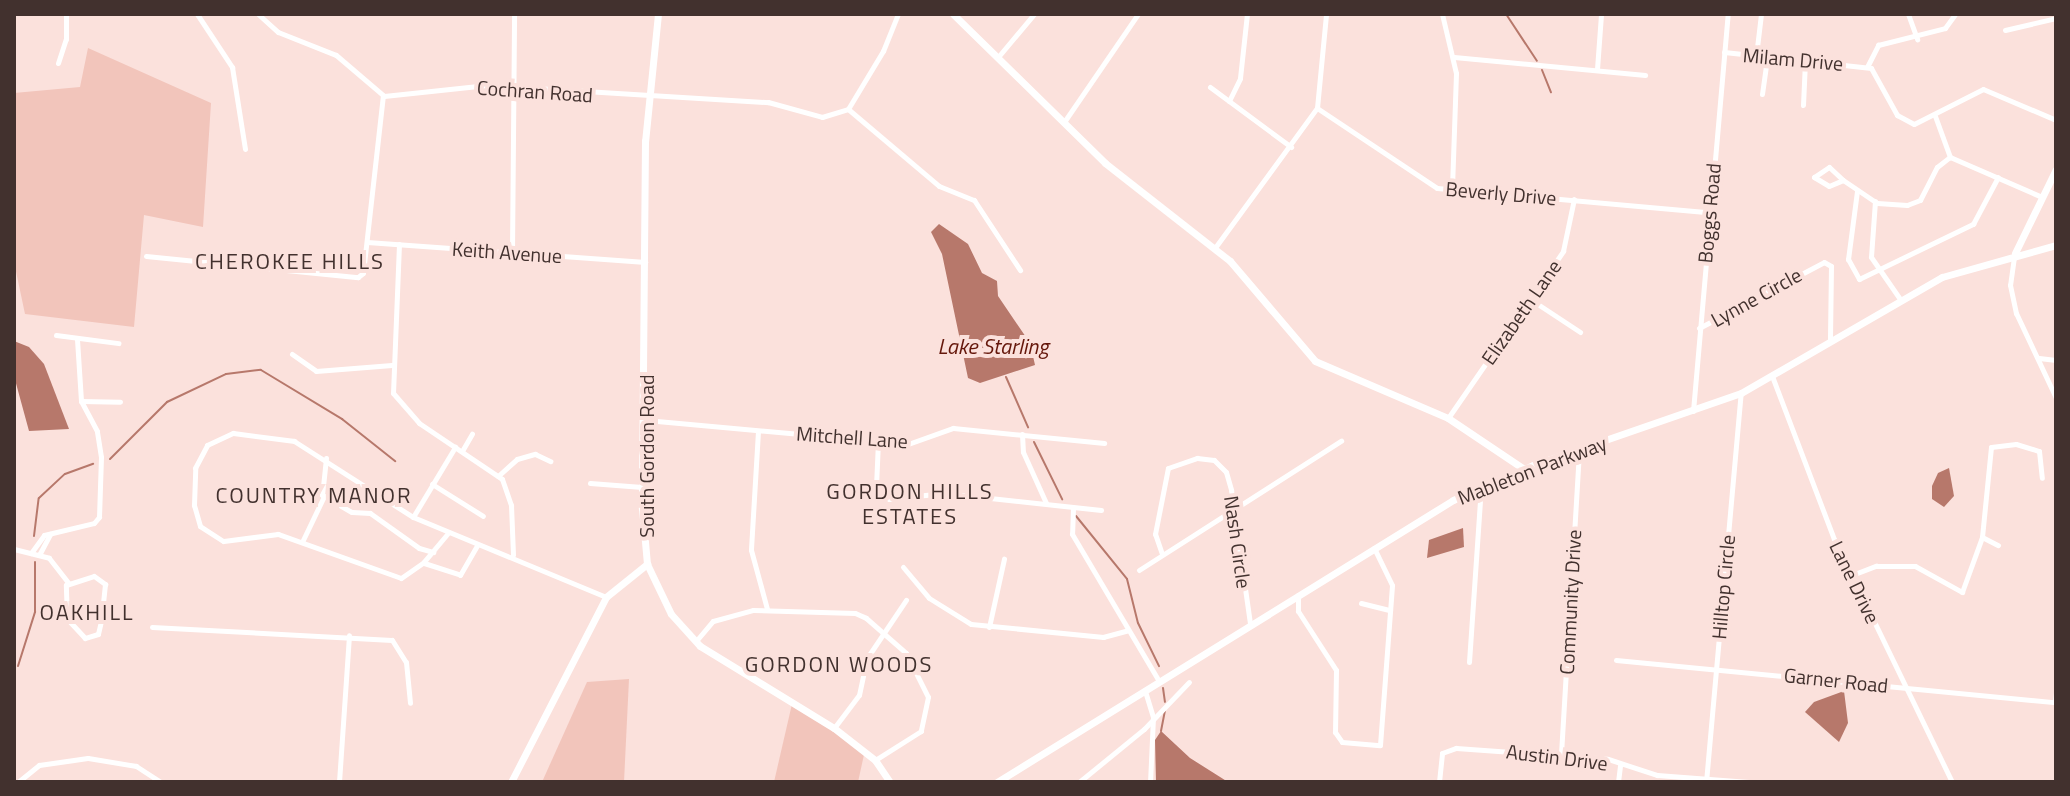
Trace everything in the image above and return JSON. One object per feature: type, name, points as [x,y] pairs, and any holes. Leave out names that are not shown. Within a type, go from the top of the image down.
[{"type":"street","points":[[58,63],[66,39],[66,14]]},
{"type":"street","points":[[197,14],[232,67],[245,149]]},
{"type":"street","points":[[146,256],[358,277],[367,242],[383,95],[336,55],[278,32],[258,14]]},
{"type":"street","points":[[512,253],[514,14]]},
{"type":"street","name":"South Gordon Road","points":[[658,14],[647,95],[643,487],[647,564],[671,614],[696,641],[725,665],[834,728],[875,760],[890,782]]},
{"type":"street","points":[[898,14],[883,51],[848,109],[939,186],[974,200],[1020,270]]},
{"type":"street","points":[[953,14],[1106,165],[1214,249],[1315,361],[1448,418],[1524,469]]},
{"type":"street","points":[[998,57],[1034,14]]},
{"type":"street","points":[[1063,123],[1138,14]]},
{"type":"street","points":[[1229,101],[1240,78],[1247,14]]},
{"type":"street","points":[[1214,249],[1317,108],[1326,14]]},
{"type":"street","points":[[1442,14],[1454,57],[1457,137],[1452,189]]},
{"type":"street","points":[[1597,69],[1601,14]]},
{"type":"street","name":"Boggs Road","points":[[1693,412],[1708,212],[1728,14]]},
{"type":"street","points":[[1756,56],[1761,14]]},
{"type":"street","points":[[1908,14],[1917,39]]},
{"type":"street","points":[[1867,67],[1878,45],[1917,39],[1945,28],[1955,14]]},
{"type":"street","points":[[2005,30],[2056,18]]},
{"type":"street","name":"Milam Drive","points":[[1724,52],[1867,67],[1878,77],[1897,115],[1914,124],[1983,89],[2056,120]]},
{"type":"street","points":[[1454,57],[1645,75]]},
{"type":"street","points":[[1762,94],[1767,57]]},
{"type":"street","points":[[1803,105],[1805,61]]},
{"type":"street","name":"Cochran Road","points":[[383,95],[514,87],[768,102],[822,117],[848,109]]},
{"type":"street","points":[[1210,87],[1291,147]]},
{"type":"street","name":"Beverly Drive","points":[[1317,108],[1437,188],[1708,212]]},
{"type":"street","points":[[1935,116],[1948,138],[1950,157]]},
{"type":"street","points":[[1950,157],[2042,197]]},
{"type":"street","points":[[1843,180],[1829,186],[1814,177],[1829,167],[1857,191],[1875,201],[1914,203],[1937,167],[1950,157]]},
{"type":"street","points":[[2056,169],[2015,253],[2012,298],[2056,398]]},
{"type":"street","points":[[1857,191],[1848,259],[1859,279],[1878,267],[1973,224],[1998,177]]},
{"type":"street","name":"Elizabeth Lane","points":[[1448,418],[1566,243],[1574,199]]},
{"type":"street","points":[[1875,201],[1870,249],[1878,267],[1900,299]]},
{"type":"street","name":"Keith Avenue","points":[[367,242],[646,262]]},
{"type":"street","points":[[399,244],[392,365],[399,402],[419,423],[498,476],[511,505],[513,555]]},
{"type":"street","name":"Mableton Parkway","points":[[997,782],[1373,547],[1481,487],[1741,393],[1900,299],[1956,271],[2015,253],[2056,245]]},
{"type":"street","name":"Lynne Circle","points":[[1699,328],[1824,262],[1831,266],[1830,341]]},
{"type":"street","points":[[1530,299],[1580,332]]},
{"type":"street","points":[[56,335],[118,343]]},
{"type":"street","points":[[31,553],[53,530],[94,523],[99,517],[97,431],[81,401],[77,339]]},
{"type":"street","points":[[292,354],[308,369],[325,372],[392,365]]},
{"type":"street","points":[[2039,358],[2056,360]]},
{"type":"street","name":"Lane Drive","points":[[1772,376],[1852,575],[1952,782]]},
{"type":"street","name":"Hilltop Circle","points":[[1707,779],[1741,393]]},
{"type":"street","points":[[81,401],[120,402]]},
{"type":"street","name":"Mitchell Lane","points":[[646,420],[908,444],[953,428],[1104,443]]},
{"type":"street","points":[[758,431],[751,550],[767,609]]},
{"type":"street","points":[[448,533],[424,562],[401,578],[302,542],[265,533],[223,541],[210,536],[200,526],[194,505],[195,468],[207,445],[240,432],[294,441],[326,458],[413,517],[477,546],[513,555],[606,597]]},
{"type":"street","points":[[462,451],[472,434]]},
{"type":"street","points":[[1022,434],[1023,452],[1046,504]]},
{"type":"street","points":[[878,441],[876,486],[889,499],[944,493],[1101,510]]},
{"type":"street","points":[[1139,570],[1341,441]]},
{"type":"street","points":[[1852,575],[1876,566],[1915,566],[1962,592],[1982,537],[1991,447],[2016,444],[2035,449],[2042,478]]},
{"type":"street","points":[[413,517],[455,447]]},
{"type":"street","name":"Community Drive","points":[[1561,754],[1579,450]]},
{"type":"street","points":[[498,476],[517,459],[535,454],[550,461]]},
{"type":"street","points":[[326,458],[320,487],[324,496],[352,512],[370,513],[419,548],[433,552]]},
{"type":"street","name":"Nash Circle","points":[[1162,554],[1155,525],[1165,474],[1173,465],[1197,458],[1220,464],[1234,507],[1250,623]]},
{"type":"street","points":[[590,483],[643,487]]},
{"type":"street","points":[[432,484],[483,516]]},
{"type":"street","points":[[1469,662],[1481,487]]},
{"type":"street","points":[[302,542],[324,496]]},
{"type":"street","points":[[1073,508],[1072,534],[1126,631],[1159,681]]},
{"type":"street","points":[[39,555],[53,530]]},
{"type":"street","points":[[1982,537],[1998,545]]},
{"type":"street","points":[[424,562],[460,575],[477,546]]},
{"type":"street","points":[[1298,593],[1301,615],[1336,670],[1335,732],[1342,742],[1380,745],[1392,579],[1373,547]]},
{"type":"street","points":[[14,549],[53,560],[68,582],[67,619],[91,638],[98,634],[105,584],[94,576],[68,582]]},
{"type":"street","points":[[989,627],[1004,559]]},
{"type":"street","points":[[511,782],[606,597],[647,564]]},
{"type":"street","points":[[903,567],[952,615],[989,627],[1103,637],[1126,631]]},
{"type":"street","points":[[834,728],[859,695],[864,663],[906,600]]},
{"type":"street","points":[[1361,603],[1390,610]]},
{"type":"street","points":[[696,641],[717,619],[767,609],[855,613],[885,635],[914,664],[928,710],[921,731],[875,760]]},
{"type":"street","points":[[152,627],[349,635],[392,640],[401,648],[410,703]]},
{"type":"street","points":[[339,782],[349,635]]},
{"type":"street","name":"Garner Road","points":[[1616,660],[1716,667],[2055,702]]},
{"type":"street","points":[[1079,782],[1189,682]]},
{"type":"street","points":[[1145,690],[1153,717],[1150,782]]},
{"type":"street","points":[[2055,702],[2056,692]]},
{"type":"street","name":"Austin Drive","points":[[1439,782],[1442,753],[1452,748],[1561,754],[1657,775],[1749,782]]},
{"type":"street","points":[[18,782],[39,765],[88,758],[136,766],[161,782]]},
{"type":"street","points":[[1618,782],[1620,765]]},
{"type":"shaded area","points":[[88,48],[211,103],[203,227],[144,215],[134,327],[25,314],[14,262],[14,93],[80,87]]},
{"type":"shaded area","points":[[629,679],[624,782],[542,782],[587,682]]},
{"type":"shaded area","points":[[792,704],[865,750],[858,782],[774,782]]},
{"type":"water","name":"Lake Starling","points":[[939,224],[968,244],[982,273],[997,281],[998,296],[1030,343],[1035,365],[980,383],[968,378],[942,254],[931,232]]},
{"type":"water","points":[[14,341],[29,347],[44,364],[69,429],[29,431],[14,376]]},
{"type":"water","points":[[1949,468],[1954,496],[1944,507],[1932,499],[1932,486],[1938,473]]},
{"type":"water","points":[[1463,528],[1464,547],[1427,558],[1429,540]]},
{"type":"water","points":[[1844,691],[1848,723],[1839,742],[1805,712],[1814,702]]},
{"type":"water","points":[[1161,731],[1190,758],[1228,782],[1156,782],[1155,740]]},
{"type":"waterway","points":[[1506,14],[1537,61]]},
{"type":"waterway","points":[[1542,70],[1551,92]]},
{"type":"waterway","points":[[110,459],[167,402],[226,374],[261,370],[342,419],[395,461]]},
{"type":"waterway","points":[[1006,377],[1028,427]]},
{"type":"waterway","points":[[1034,442],[1062,499]]},
{"type":"waterway","points":[[34,536],[39,498],[65,474],[93,464]]},
{"type":"waterway","points":[[1076,516],[1127,579],[1138,623],[1159,666]]},
{"type":"waterway","points":[[18,666],[35,612],[35,562]]},
{"type":"waterway","points":[[1163,688],[1165,702]]},
{"type":"waterway","points":[[1161,731],[1165,711]]},
{"type":"district","name":"CHEROKEE HILLS","points":[[290,262]]},
{"type":"district","name":"COUNTRY MANOR","points":[[314,496]]},
{"type":"district","name":"GORDON HILLS ESTATES","points":[[910,504]]},
{"type":"district","name":"OAKHILL","points":[[87,613]]},
{"type":"district","name":"GORDON WOODS","points":[[839,665]]}]
